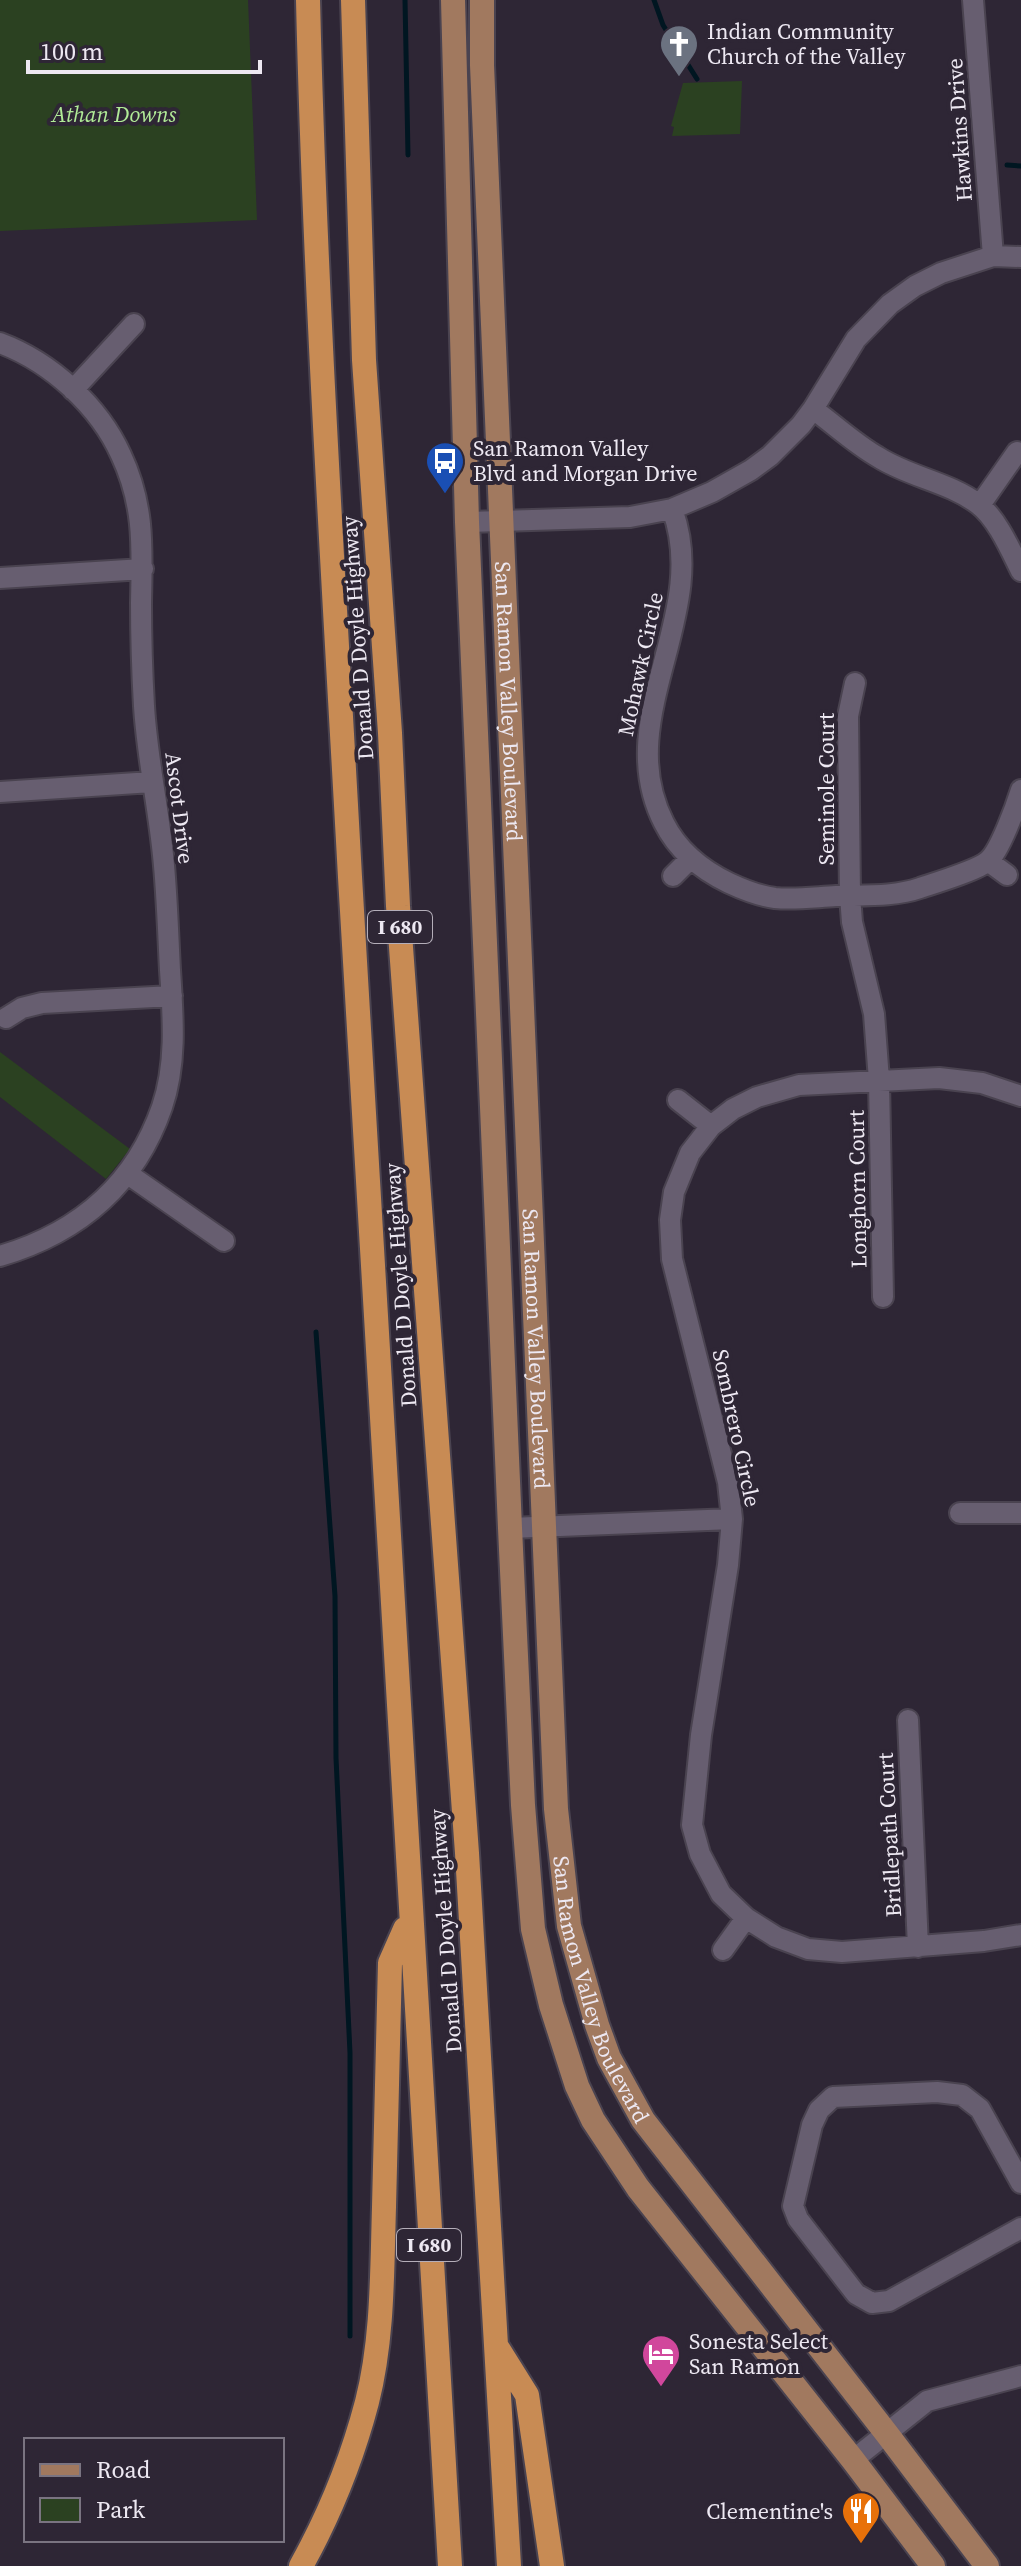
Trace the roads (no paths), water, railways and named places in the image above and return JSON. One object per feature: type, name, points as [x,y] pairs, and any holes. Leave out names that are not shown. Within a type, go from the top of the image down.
[{"type":"highway","name":"Donald D Doyle Highway","points":[[308,0],[322,382],[408,1923],[450,2566]]},
{"type":"highway","name":"Donald D Doyle Highway","points":[[353,0],[364,360],[390,733],[398,906],[467,1853],[509,2566]]},
{"type":"highway","points":[[301,2566],[321,2529],[356,2441],[368,2399],[382,2296],[390,1963],[408,1923]]},
{"type":"highway","points":[[496,2346],[527,2395],[552,2566]]},
{"type":"main road","name":"San Ramon Valley Boulevard","points":[[453,0],[467,522],[510,1528],[523,1805],[533,1929],[551,2005],[577,2086],[593,2120],[638,2188],[933,2566]]},
{"type":"main road","name":"San Ramon Valley Boulevard","points":[[482,0],[500,521],[556,1809],[569,1926],[609,2058],[643,2120],[987,2566]]},
{"type":"street","name":"Hawkins Drive","points":[[973,0],[993,256]]},
{"type":"street","points":[[467,522],[630,517],[672,509],[712,492],[770,456],[813,409],[856,339],[890,304],[941,273],[993,256],[1021,257]]},
{"type":"street","points":[[73,390],[134,324]]},
{"type":"street","name":"Ascot Drive","points":[[0,343],[37,363],[73,390],[94,413],[121,455],[135,492],[143,535],[141,642],[152,782],[163,854],[173,1051],[165,1095],[152,1131],[128,1174],[107,1196],[67,1227],[45,1240],[0,1256]]},
{"type":"street","points":[[813,409],[877,457],[905,472],[946,486],[980,505],[1005,539],[1021,571]]},
{"type":"street","points":[[980,505],[1017,452]]},
{"type":"street","name":"Mohawk Circle","points":[[672,509],[682,551],[682,580],[649,722],[646,752],[649,782],[659,813],[677,845],[690,859],[722,880],[776,898],[905,893],[988,861]]},
{"type":"street","points":[[0,578],[143,569]]},
{"type":"street","name":"Seminole Court","points":[[855,683],[848,716],[850,896],[852,922],[874,1014],[879,1080]]},
{"type":"street","points":[[0,792],[152,782]]},
{"type":"street","points":[[1007,875],[988,861],[1012,818],[1021,790]]},
{"type":"street","points":[[673,876],[690,859]]},
{"type":"street","points":[[6,1018],[22,1008],[42,1003],[172,996]]},
{"type":"street","name":"Sombrero Circle","points":[[1021,1096],[982,1083],[939,1078],[799,1085],[757,1097],[733,1109],[711,1126],[690,1153],[674,1192],[670,1220],[672,1259],[728,1482],[732,1519],[728,1565],[701,1735],[692,1825],[700,1854],[721,1894],[746,1918],[776,1937],[808,1949],[842,1952],[984,1941],[1021,1935]]},
{"type":"street","name":"Longhorn Court","points":[[879,1080],[883,1297]]},
{"type":"street","points":[[678,1100],[711,1126]]},
{"type":"street","points":[[128,1174],[224,1241]]},
{"type":"street","points":[[960,1513],[1021,1513]]},
{"type":"street","points":[[510,1528],[732,1519]]},
{"type":"street","name":"Bridlepath Court","points":[[908,1720],[918,1947]]},
{"type":"street","points":[[723,1950],[746,1918]]},
{"type":"street","points":[[1021,2182],[980,2109],[962,2095],[937,2092],[833,2097],[819,2110],[812,2125],[793,2206],[798,2219],[856,2294],[872,2303],[889,2301],[1021,2228]]},
{"type":"street","points":[[853,2460],[927,2401],[1021,2376]]},
{"type":"waterway","points":[[405,0],[408,155]]},
{"type":"waterway","points":[[654,0],[663,25],[697,79]]},
{"type":"waterway","points":[[1007,165],[1021,166]]},
{"type":"waterway","points":[[316,1332],[335,1596],[336,1758],[350,2053],[350,2336]]},
{"type":"place","name":"Indian Community Church of the Valley","points":[[679,78]]},
{"type":"place","name":"San Ramon Valley Blvd and Morgan Drive","points":[[445,495]]},
{"type":"place","name":"Sonesta Select San Ramon","points":[[661,2388]]},
{"type":"place","name":"Clementine's","points":[[861,2545]]},
{"type":"park label","name":"Athan Downs","points":[[114,114]]}]
